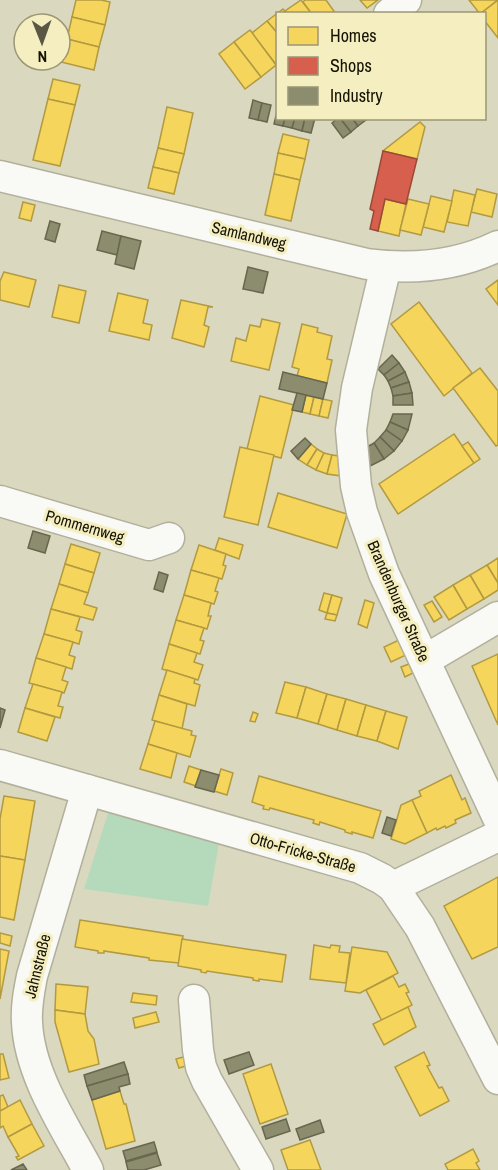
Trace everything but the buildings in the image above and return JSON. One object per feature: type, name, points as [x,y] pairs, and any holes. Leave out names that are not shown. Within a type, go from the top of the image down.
[{"type":"street","points":[[391,12],[406,0]]},
{"type":"street","name":"Samlandweg","points":[[0,176],[367,264],[418,266],[449,262],[498,246]]},
{"type":"street","name":"Brandenburger Straße","points":[[386,266],[355,398],[351,430],[362,512],[384,574],[498,818]]},
{"type":"street","name":"Pommernweg","points":[[0,501],[149,545],[169,538]]},
{"type":"street","points":[[425,660],[498,617]]},
{"type":"street","name":"Otto-Fricke-Straße","points":[[0,765],[360,868],[382,879],[393,887],[420,927],[498,1078]]},
{"type":"street","name":"Jahnstraße","points":[[87,790],[32,976],[27,1022],[33,1055],[40,1074],[88,1170]]},
{"type":"street","points":[[393,887],[498,836]]},
{"type":"street","points":[[194,1000],[201,1067],[258,1170]]},
{"type":"green space","points":[[109,810],[219,843],[208,906],[84,889]]}]
